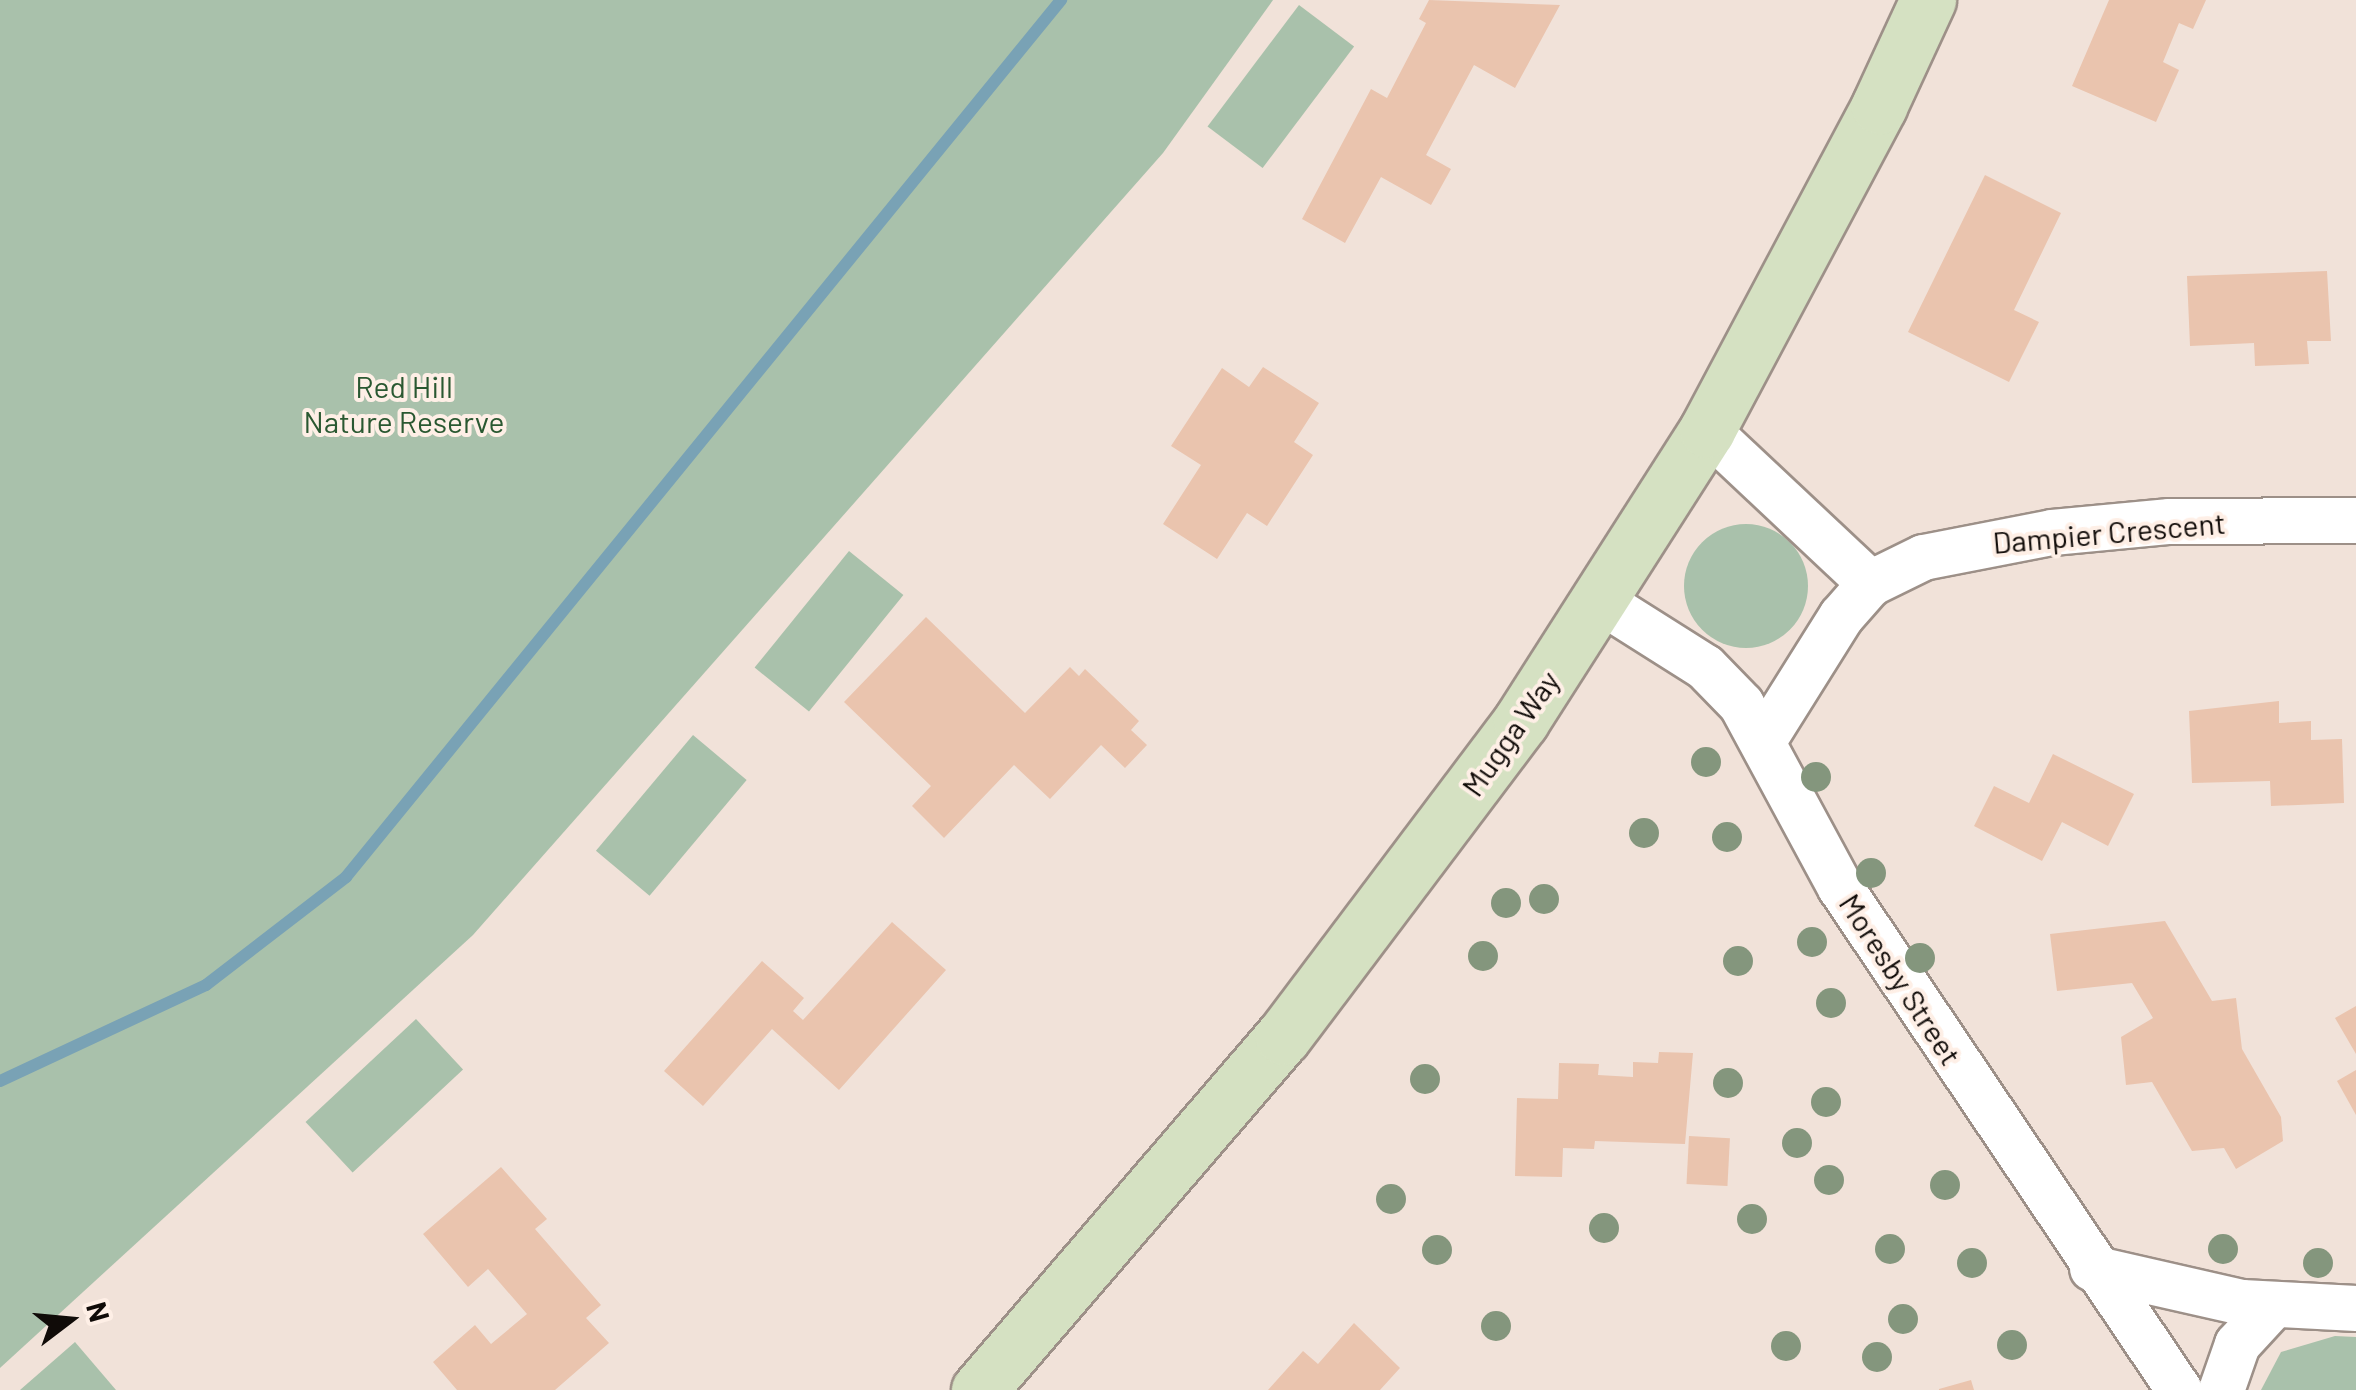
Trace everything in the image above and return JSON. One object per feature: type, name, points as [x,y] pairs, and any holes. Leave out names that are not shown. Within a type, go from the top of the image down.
[{"type":"main road","name":"Mugga Way","points":[[979,1390],[1283,1037],[1442,832],[1599,600],[1707,430],[1880,106],[1928,0]]},
{"type":"street","points":[[1707,430],[1870,583]]},
{"type":"street","name":"Dampier Crescent","points":[[1764,737],[1825,637],[1870,583],[1923,557],[2052,532],[2169,521],[2356,520]]},
{"type":"street","name":"Moresby Street","points":[[1599,600],[1705,667],[1764,737],[1840,887],[2092,1268],[2179,1390]]},
{"type":"street","points":[[2092,1268],[2273,1305],[2356,1308]]},
{"type":"street","points":[[2220,1390],[2237,1344],[2273,1305]]},
{"type":"green space","name":"Red Hill Nature Reserve","points":[[0,0],[1273,0],[1163,153],[473,935],[0,1368]]},
{"type":"green space","points":[[1299,5],[1354,47],[1263,168],[1208,126]]},
{"type":"green space","points":[[1746,524],[1770,529],[1790,542],[1803,562],[1808,586],[1803,610],[1790,630],[1770,643],[1746,648],[1722,643],[1702,630],[1689,610],[1684,586],[1689,562],[1702,542],[1722,529]]},
{"type":"green space","points":[[849,551],[903,595],[809,712],[755,668]]},
{"type":"green space","points":[[693,735],[747,780],[650,896],[596,851]]},
{"type":"green space","points":[[416,1019],[463,1069],[353,1172],[306,1122]]},
{"type":"green space","points":[[2335,1336],[2356,1337],[2356,1390],[2261,1390],[2281,1352]]},
{"type":"green space","points":[[75,1342],[116,1390],[20,1390]]},
{"type":"building","points":[[1429,0],[1560,5],[1515,88],[1474,65],[1426,155],[1451,169],[1431,205],[1381,177],[1345,243],[1302,219],[1371,89],[1387,98],[1426,23],[1419,19]]},
{"type":"building","points":[[2109,0],[2206,0],[2193,29],[2179,23],[2163,62],[2179,70],[2156,122],[2072,86]]},
{"type":"building","points":[[1985,175],[2061,213],[2014,310],[2039,322],[2009,382],[1908,332]]},
{"type":"building","points":[[2327,271],[2331,341],[2307,341],[2309,364],[2255,366],[2254,343],[2190,346],[2187,276]]},
{"type":"building","points":[[1263,367],[1319,403],[1294,442],[1313,455],[1267,526],[1247,513],[1217,559],[1163,524],[1201,465],[1171,446],[1222,368],[1249,387]]},
{"type":"building","points":[[926,617],[1025,713],[1070,667],[1079,676],[1085,669],[1139,721],[1131,730],[1147,745],[1125,768],[1101,745],[1050,799],[1014,765],[944,838],[912,806],[931,786],[844,702]]},
{"type":"building","points":[[2279,701],[2279,723],[2311,721],[2311,740],[2342,739],[2344,803],[2271,806],[2270,781],[2192,783],[2189,711]]},
{"type":"building","points":[[2053,754],[2134,794],[2108,846],[2062,822],[2042,861],[1974,826],[1994,786],[2029,803]]},
{"type":"building","points":[[2165,921],[2212,1001],[2236,998],[2242,1049],[2281,1117],[2283,1141],[2236,1169],[2224,1148],[2192,1151],[2152,1082],[2126,1085],[2121,1037],[2153,1018],[2132,983],[2057,991],[2050,934]]},
{"type":"building","points":[[892,922],[946,970],[839,1090],[772,1029],[703,1106],[664,1071],[762,961],[804,998],[793,1011],[803,1020]]},
{"type":"building","points":[[2356,1006],[2356,1054],[2335,1018]]},
{"type":"building","points":[[1659,1052],[1693,1053],[1685,1144],[1595,1141],[1594,1149],[1563,1148],[1562,1177],[1515,1176],[1517,1098],[1558,1099],[1559,1063],[1599,1064],[1598,1075],[1633,1077],[1633,1062],[1658,1063]]},
{"type":"building","points":[[2356,1070],[2356,1115],[2337,1081]]},
{"type":"building","points":[[1689,1136],[1730,1138],[1727,1186],[1686,1184]]},
{"type":"building","points":[[501,1167],[547,1219],[535,1229],[601,1305],[586,1318],[609,1343],[555,1390],[457,1390],[433,1362],[475,1325],[491,1344],[527,1314],[488,1269],[468,1287],[423,1234]]},
{"type":"building","points":[[1354,1323],[1400,1368],[1380,1390],[1268,1390],[1303,1351],[1318,1364]]},
{"type":"building","points":[[1971,1380],[1974,1390],[1939,1390],[1939,1389]]},
{"type":"waterway","points":[[0,1081],[206,985],[346,877],[1061,0]]}]
